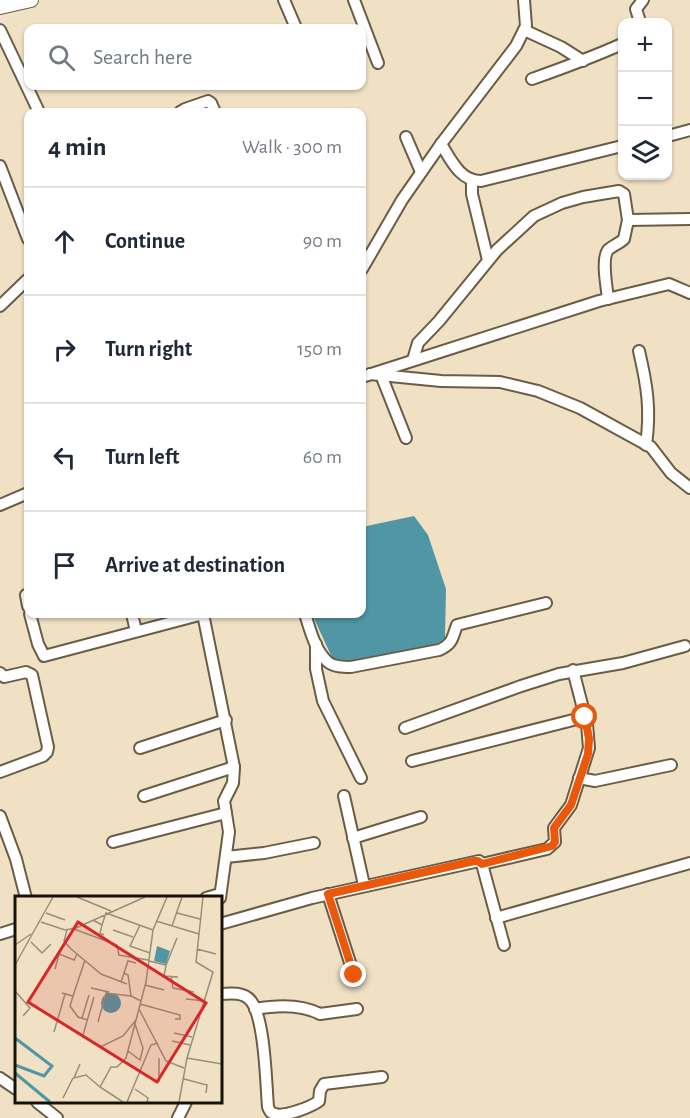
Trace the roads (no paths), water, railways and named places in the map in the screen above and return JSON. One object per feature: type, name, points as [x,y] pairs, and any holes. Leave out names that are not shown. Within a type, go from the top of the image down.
[{"type":"main road","points":[[0,7],[31,0]]},
{"type":"street","points":[[284,0],[294,24]]},
{"type":"street","points":[[354,0],[363,24]]},
{"type":"street","points":[[366,262],[421,172],[510,55],[524,30],[526,15],[524,0]]},
{"type":"street","points":[[639,18],[636,9],[643,0]]},
{"type":"street","points":[[0,30],[24,80]]},
{"type":"street","points":[[524,30],[561,47],[583,61]]},
{"type":"street","points":[[366,32],[378,63]]},
{"type":"street","points":[[532,78],[583,61],[618,46]]},
{"type":"street","points":[[29,90],[37,108]]},
{"type":"street","points":[[188,108],[207,101],[213,108]]},
{"type":"street","points":[[672,135],[690,130]]},
{"type":"street","points":[[406,137],[421,172]]},
{"type":"street","points":[[441,144],[459,172],[472,181],[481,181],[618,148]]},
{"type":"street","points":[[0,166],[24,229]]},
{"type":"street","points":[[472,181],[472,194],[488,260]]},
{"type":"street","points":[[413,360],[418,343],[439,321],[488,260],[534,216],[583,196],[622,191],[628,220],[624,239],[607,251],[605,271],[608,299]]},
{"type":"street","points":[[628,220],[690,219]]},
{"type":"street","points":[[0,306],[24,283]]},
{"type":"street","points":[[371,375],[608,299],[669,284],[690,293]]},
{"type":"street","points":[[639,351],[650,407],[646,445]]},
{"type":"street","points":[[371,375],[441,381],[500,382],[519,386],[580,408],[646,445],[656,453],[672,473],[690,488]]},
{"type":"street","points":[[371,375],[406,438]]},
{"type":"street","points":[[0,505],[24,495]]},
{"type":"street","points":[[307,618],[316,643],[328,662],[337,666],[359,667],[439,650],[453,641],[457,625],[546,603]]},
{"type":"street","points":[[31,618],[38,644],[44,656],[187,618]]},
{"type":"street","points":[[133,618],[136,631]]},
{"type":"street","points":[[204,618],[234,767],[233,783],[224,801],[229,832],[220,896]]},
{"type":"street","points":[[316,643],[316,669],[322,701],[361,778]]},
{"type":"street","points":[[405,728],[521,686],[573,670],[623,663],[685,646]]},
{"type":"street","points":[[482,864],[552,846],[555,842],[554,828],[571,805],[589,747],[585,717],[573,670]]},
{"type":"street","points":[[0,772],[43,756],[48,747],[32,675],[26,672],[1,676]]},
{"type":"street","points":[[412,761],[585,717]]},
{"type":"street","points":[[140,748],[226,720]]},
{"type":"street","points":[[579,778],[595,781],[671,765]]},
{"type":"street","points":[[144,796],[234,767]]},
{"type":"street","points":[[344,796],[364,885]]},
{"type":"street","points":[[113,842],[226,813]]},
{"type":"street","points":[[0,816],[16,859],[26,896]]},
{"type":"street","points":[[353,838],[421,817]]},
{"type":"street","points":[[226,857],[264,853],[314,843]]},
{"type":"street","points":[[222,923],[364,885],[478,861],[482,864],[504,945]]},
{"type":"street","points":[[496,918],[690,863]]},
{"type":"street","points":[[328,894],[354,975]]},
{"type":"street","points":[[0,934],[15,929]]},
{"type":"street","points":[[222,994],[244,995],[255,1009],[262,1041],[268,1107],[271,1113],[275,1115],[294,1112],[315,1104],[319,1101],[320,1091],[324,1084],[382,1077]]},
{"type":"street","points":[[255,1009],[298,1006],[311,1008],[320,1014],[357,1009]]},
{"type":"street","points":[[0,1078],[15,1088]]},
{"type":"street","points":[[39,1103],[55,1117]]},
{"type":"street","points":[[178,1118],[185,1103]]},
{"type":"water","points":[[414,516],[428,535],[446,589],[445,639],[433,648],[352,665],[334,662],[314,618],[366,618],[366,526]]}]
